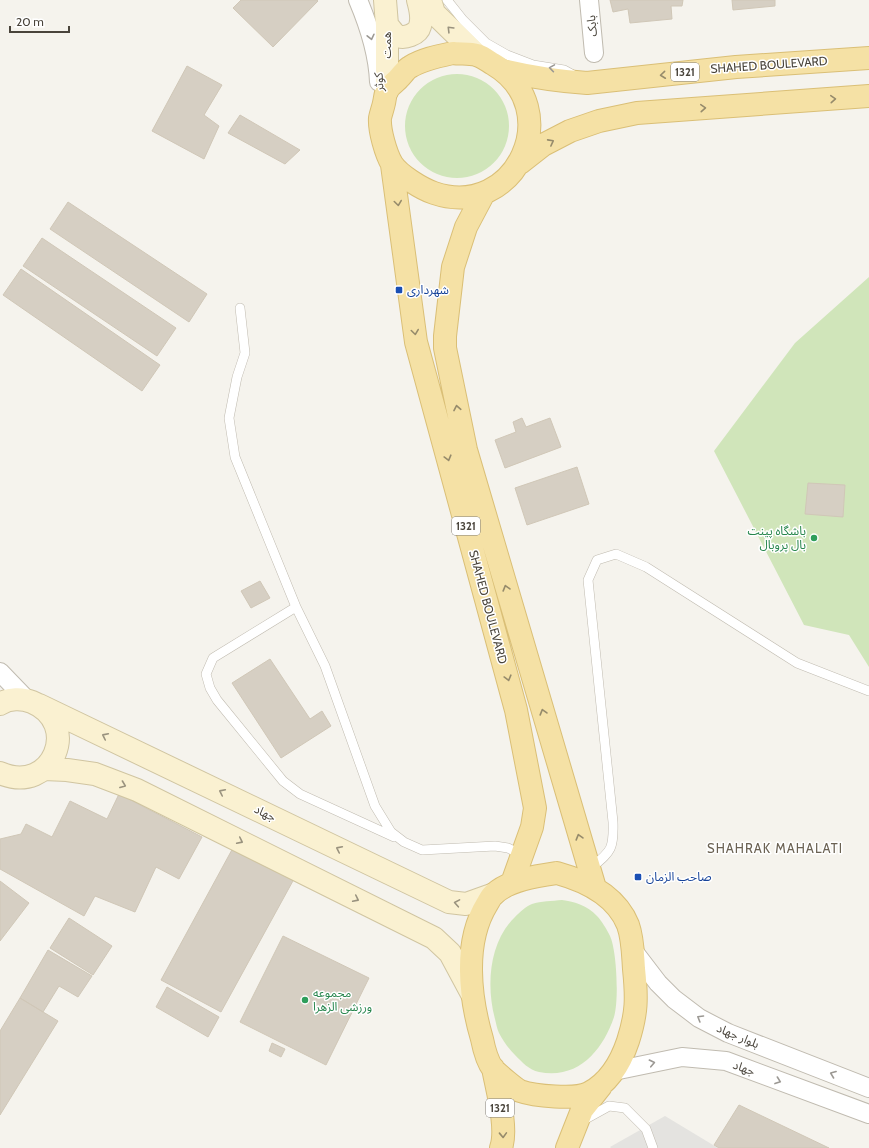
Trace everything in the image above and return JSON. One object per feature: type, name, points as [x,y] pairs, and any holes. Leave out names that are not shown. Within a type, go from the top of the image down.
[{"type":"main road","name":"همت","points":[[385,0],[388,25],[387,91]]},
{"type":"main road","points":[[388,25],[396,35],[404,37],[413,34],[420,28],[421,17],[418,0]]},
{"type":"main road","points":[[430,0],[434,13],[477,55],[502,70],[516,82],[526,101],[530,123],[527,144],[519,164]]},
{"type":"main road","points":[[387,91],[409,67],[429,59],[453,53],[477,55]]},
{"type":"main road","name":"SHAHED BOULEVARD","points":[[502,70],[530,77],[566,82],[587,83],[736,67],[869,58]]},
{"type":"main road","name":"SHAHED BOULEVARD","points":[[387,91],[380,118],[382,139],[392,165],[416,342],[516,710],[535,808],[532,827],[512,883]]},
{"type":"main road","points":[[392,165],[425,190],[444,197],[464,198],[484,193],[498,186],[519,164],[543,146],[570,131],[599,121],[637,113],[869,96]]},
{"type":"main road","name":"SHAHED BOULEVARD","points":[[484,193],[466,227],[453,267],[445,348],[466,450],[592,879]]},
{"type":"main road","points":[[0,704],[14,699],[33,702],[48,712],[55,723],[58,736],[57,748],[52,759],[44,769],[33,775],[21,778],[0,790]]},
{"type":"main road","name":"جهاد","points":[[33,702],[449,902],[466,904],[494,894]]},
{"type":"main road","points":[[44,769],[67,770],[94,774],[137,790],[434,938],[450,953],[472,994]]},
{"type":"main road","points":[[0,773],[8,777],[21,778]]},
{"type":"main road","points":[[567,1148],[582,1110],[609,1077],[626,1047],[634,1022],[637,998],[628,926],[618,908],[592,879],[576,878],[557,873],[534,876],[512,883],[494,894],[476,924],[472,940],[472,994],[477,1024],[493,1068],[519,1090],[535,1095],[562,1097],[588,1094],[609,1077]]},
{"type":"main road","name":"1321","points":[[493,1068],[504,1140],[501,1148]]},
{"type":"street","name":"کوثر","points":[[358,0],[368,24],[378,68],[380,118]]},
{"type":"street","name":"بابک","points":[[589,0],[594,53]]},
{"type":"street","points":[[0,672],[33,702]]},
{"type":"street","name":"بلوار جهاد","points":[[632,949],[658,983],[674,999],[699,1018],[728,1033],[869,1088]]},
{"type":"street","name":"جهاد","points":[[609,1077],[682,1057],[726,1061],[869,1114]]},
{"type":"lane","points":[[447,0],[463,20],[486,43],[507,55],[533,65],[564,70],[587,83]]},
{"type":"lane","points":[[240,308],[245,352],[237,377],[229,418],[235,457],[296,608],[325,666],[375,806],[391,832],[404,842]]},
{"type":"lane","points":[[592,879],[608,854],[614,840],[588,580],[597,560],[616,554],[646,567],[797,663],[869,690]]},
{"type":"lane","points":[[296,608],[213,658],[206,674],[210,688],[217,700],[283,781],[300,794],[422,850],[495,846],[508,848],[522,855]]},
{"type":"lane","points":[[576,1125],[609,1106],[625,1108],[646,1129],[653,1148]]},
{"type":"green space","points":[[457,74],[477,78],[494,89],[505,106],[509,126],[505,146],[494,163],[477,174],[457,178],[437,174],[420,163],[409,146],[405,126],[409,106],[420,89],[437,78]]},
{"type":"green space","name":"باشگاه پینت بال پروبال","points":[[869,277],[869,667],[849,635],[804,625],[714,451],[795,343]]},
{"type":"green space","points":[[562,900],[576,903],[593,912],[601,920],[610,936],[616,964],[616,1010],[603,1041],[587,1060],[577,1067],[566,1071],[553,1073],[539,1072],[529,1068],[513,1053],[506,1045],[498,1031],[492,1006],[492,965],[495,952],[506,927],[521,911],[535,903]]},
{"type":"shaded area","points":[[665,1116],[718,1148],[610,1147]]},
{"type":"building","points":[[241,0],[318,1],[273,47],[233,8]]},
{"type":"building","points":[[610,0],[683,0],[682,6],[671,6],[672,19],[630,23],[628,9],[613,12]]},
{"type":"building","points":[[732,0],[775,0],[775,6],[733,10]]},
{"type":"building","points":[[187,66],[222,85],[204,115],[219,126],[204,159],[152,131]]},
{"type":"building","points":[[240,115],[300,150],[285,164],[228,133]]},
{"type":"building","points":[[68,202],[207,294],[189,322],[50,229]]},
{"type":"building","points":[[42,238],[176,328],[157,356],[23,266]]},
{"type":"building","points":[[21,269],[160,365],[142,391],[3,295]]},
{"type":"building","points":[[522,418],[526,427],[550,418],[561,447],[505,468],[495,440],[516,432],[513,422]]},
{"type":"building","points":[[577,467],[589,504],[527,525],[515,488]]},
{"type":"building","points":[[808,483],[845,485],[843,517],[805,514]]},
{"type":"building","points":[[260,581],[270,598],[251,608],[241,591]]},
{"type":"building","points":[[270,659],[310,719],[322,711],[331,726],[281,758],[232,683]]},
{"type":"building","points":[[119,794],[202,837],[179,879],[156,867],[135,912],[95,896],[84,916],[0,869],[0,839],[21,834],[26,824],[52,837],[70,801],[107,819]]},
{"type":"building","points":[[234,846],[294,879],[221,1012],[161,980]]},
{"type":"building","points":[[0,881],[29,903],[0,941]]},
{"type":"building","points":[[69,918],[112,946],[93,975],[50,948]]},
{"type":"building","name":"مجموعه ورزشی الزهرا","points":[[283,936],[369,978],[326,1065],[240,1022]]},
{"type":"building","points":[[48,950],[92,976],[78,997],[59,986],[43,1012],[20,998]]},
{"type":"building","points":[[167,987],[219,1017],[208,1037],[156,1007]]},
{"type":"building","points":[[20,998],[58,1021],[0,1115],[0,1031]]},
{"type":"building","points":[[272,1043],[285,1049],[281,1057],[269,1051]]},
{"type":"building","points":[[739,1105],[829,1148],[719,1148],[714,1145]]},
{"type":"place","name":"شهرداری","points":[[399,290]]},
{"type":"place","name":"باشگاه پینت بال پروبال","points":[[814,538]]},
{"type":"place","name":"صاحب الزمان","points":[[638,877]]},
{"type":"place","name":"مجموعه ورزشی الزهرا","points":[[305,1000]]},
{"type":"district","name":"SHAHRAK MAHALATI","points":[[775,848]]}]
